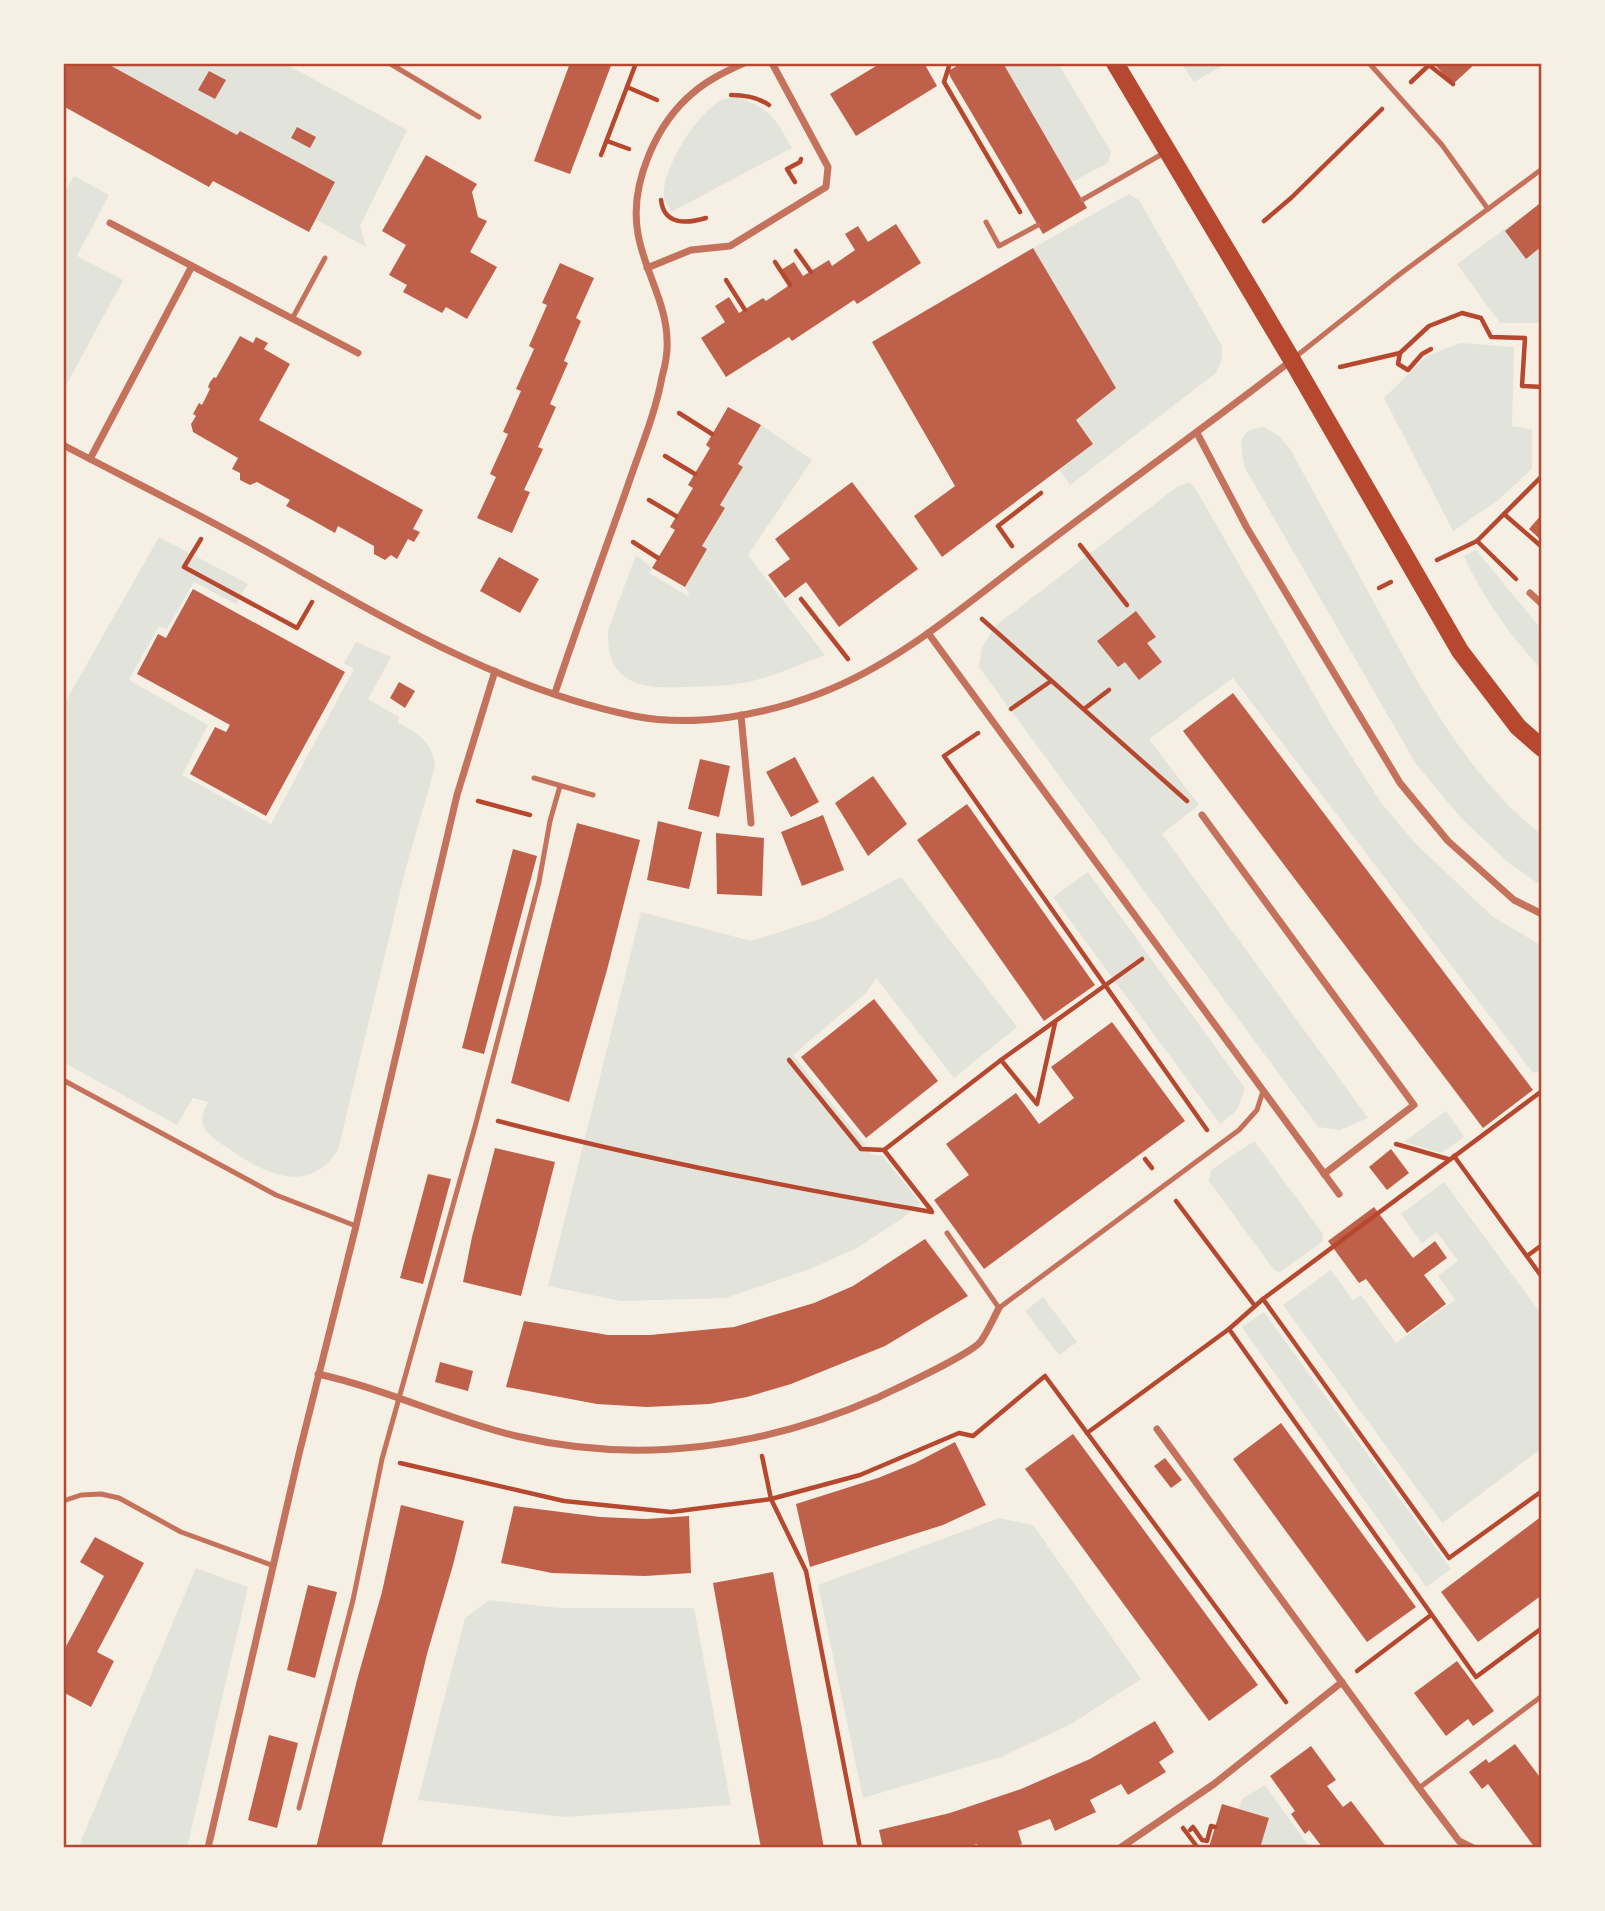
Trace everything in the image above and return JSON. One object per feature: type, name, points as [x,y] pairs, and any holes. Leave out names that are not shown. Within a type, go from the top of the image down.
[{"type":"main road","points":[[1115,63],[1292,360],[1460,652],[1518,727],[1542,748]]},
{"type":"street","points":[[555,693],[651,419],[662,380],[667,340],[663,315],[637,232],[637,194],[649,156],[676,109],[711,79],[744,63]]},
{"type":"street","points":[[647,268],[691,250],[730,246],[826,187],[828,167],[772,63]]},
{"type":"street","points":[[110,223],[358,353]]},
{"type":"street","points":[[90,459],[192,267]]},
{"type":"street","points":[[63,445],[212,521],[439,647],[555,693],[636,716],[696,720],[741,715],[782,706],[813,696],[860,675],[928,633],[1292,360]]},
{"type":"street","points":[[1197,433],[1254,539],[1400,783],[1448,841],[1514,900],[1542,914]]},
{"type":"street","points":[[1530,593],[1542,604]]},
{"type":"street","points":[[928,633],[1339,1194]]},
{"type":"street","points":[[208,1848],[318,1374],[356,1226],[457,796],[495,671]]},
{"type":"street","points":[[741,715],[751,823]]},
{"type":"street","points":[[1202,815],[1414,1105],[1324,1174]]},
{"type":"street","points":[[318,1374],[515,1436],[592,1449],[688,1450],[758,1438],[823,1420],[857,1406],[948,1362],[980,1343],[999,1308]]},
{"type":"street","points":[[1157,1429],[1419,1788],[1459,1840],[1473,1848]]},
{"type":"street","points":[[1120,1848],[1214,1784],[1342,1682]]},
{"type":"lane","points":[[389,63],[479,117]]},
{"type":"lane","points":[[1369,63],[1442,145],[1488,209]]},
{"type":"lane","points":[[1082,200],[1167,151]]},
{"type":"lane","points":[[1292,360],[1542,169]]},
{"type":"lane","points":[[986,222],[999,246],[1038,225]]},
{"type":"lane","points":[[292,319],[325,258]]},
{"type":"lane","points":[[534,778],[593,795]]},
{"type":"lane","points":[[299,1808],[353,1600],[382,1459],[539,882],[550,821],[560,786]]},
{"type":"lane","points":[[63,1080],[276,1195],[356,1226]]},
{"type":"lane","points":[[947,1233],[999,1308],[1239,1130],[1257,1110],[1263,1091]]},
{"type":"lane","points":[[63,1501],[81,1495],[101,1494],[119,1498],[181,1531],[274,1566]]},
{"type":"lane","points":[[1419,1788],[1542,1696]]},
{"type":"path","points":[[601,155],[636,63]]},
{"type":"path","points":[[950,63],[944,82],[1030,229]]},
{"type":"path","points":[[1264,221],[1428,64],[1453,84]]},
{"type":"path","points":[[627,88],[659,100]]},
{"type":"path","points":[[728,95],[744,95],[763,100],[776,110]]},
{"type":"path","points":[[607,141],[631,150]]},
{"type":"path","points":[[802,153],[800,162],[787,169],[806,200]]},
{"type":"path","points":[[660,194],[662,210],[672,221],[686,223],[706,218]]},
{"type":"path","points":[[796,251],[811,272]]},
{"type":"path","points":[[775,262],[789,285]]},
{"type":"path","points":[[726,280],[745,310]]},
{"type":"path","points":[[1340,367],[1400,352],[1429,326],[1462,313],[1481,318],[1491,337],[1525,338],[1522,386],[1542,387]]},
{"type":"path","points":[[1400,352],[1398,364],[1408,370],[1422,354],[1431,349]]},
{"type":"path","points":[[679,413],[712,434]]},
{"type":"path","points":[[664,456],[695,474]]},
{"type":"path","points":[[1379,588],[1477,541],[1542,476]]},
{"type":"path","points":[[998,526],[1041,493]]},
{"type":"path","points":[[649,500],[676,516]]},
{"type":"path","points":[[1504,514],[1542,547]]},
{"type":"path","points":[[212,521],[184,568],[297,628],[323,583]]},
{"type":"path","points":[[1066,528],[1127,605]]},
{"type":"path","points":[[1477,541],[1530,593]]},
{"type":"path","points":[[633,542],[658,558]]},
{"type":"path","points":[[801,599],[860,675]]},
{"type":"path","points":[[965,604],[1202,815]]},
{"type":"path","points":[[1051,681],[944,756],[1218,1145]]},
{"type":"path","points":[[1084,709],[1109,690]]},
{"type":"path","points":[[457,796],[550,821]]},
{"type":"path","points":[[789,1060],[861,1149],[884,1150],[1001,1060],[1158,947]]},
{"type":"path","points":[[1001,1060],[1037,1104],[1056,1022]]},
{"type":"path","points":[[1087,1433],[1229,1329],[1263,1299],[1542,1091]]},
{"type":"path","points":[[477,1116],[584,1143],[753,1179],[932,1212]]},
{"type":"path","points":[[1371,1137],[1452,1158],[1542,1277]]},
{"type":"path","points":[[884,1150],[947,1233]]},
{"type":"path","points":[[1145,1159],[1255,1307]]},
{"type":"path","points":[[1527,1256],[1542,1245]]},
{"type":"path","points":[[1263,1299],[1449,1558],[1542,1491]]},
{"type":"path","points":[[1229,1329],[1476,1677],[1542,1628]]},
{"type":"path","points":[[382,1459],[564,1501],[671,1512],[771,1499],[860,1475],[959,1433],[973,1437],[1045,1376],[1297,1717]]},
{"type":"path","points":[[758,1438],[771,1499],[806,1571],[860,1848]]},
{"type":"path","points":[[1342,1682],[1432,1615]]},
{"type":"path","points":[[1193,1827],[1202,1840],[1207,1842],[1211,1826],[1215,1827]]},
{"type":"shaded area","points":[[106,63],[284,63],[407,130],[360,226],[366,247],[315,219],[335,182],[240,131],[237,135]]},
{"type":"shaded area","points":[[1003,63],[1058,63],[1111,152],[1108,163],[1072,182]]},
{"type":"shaded area","points":[[1181,63],[1218,63],[1222,66],[1194,82]]},
{"type":"shaded area","points":[[739,98],[759,106],[772,116],[792,148],[671,212],[664,197],[665,186],[668,172],[683,142],[712,106],[724,99]]},
{"type":"shaded area","points":[[74,176],[109,195],[77,256],[123,280],[63,391],[63,195]]},
{"type":"shaded area","points":[[1129,194],[1139,200],[1222,346],[1222,360],[1216,373],[1070,485],[1059,469],[1076,420],[1116,388],[1033,248]]},
{"type":"shaded area","points":[[1542,202],[1542,323],[1500,323],[1457,264]]},
{"type":"shaded area","points":[[1460,343],[1514,347],[1512,426],[1532,429],[1532,469],[1497,501],[1453,531],[1384,398],[1427,356]]},
{"type":"shaded area","points":[[761,425],[812,460],[748,555],[825,655],[774,675],[736,684],[667,687],[639,684],[628,679],[619,672],[613,662],[608,630],[636,555],[652,568],[649,573],[688,596],[685,587],[707,549],[702,546],[725,508],[720,505],[743,467],[738,464]]},
{"type":"shaded area","points":[[1264,427],[1279,436],[1290,449],[1411,670],[1448,730],[1491,787],[1542,835],[1542,886],[1509,863],[1462,819],[1416,764],[1245,468],[1241,446],[1244,435]]},
{"type":"shaded area","points":[[1190,482],[1332,726],[1382,804],[1415,843],[1492,916],[1542,946],[1542,1070],[1533,1073],[1233,678],[1149,739],[1199,805],[1162,834],[1368,1118],[1340,1130],[1318,1127],[979,667],[982,647],[995,626],[1177,487]]},
{"type":"shaded area","points":[[159,537],[248,584],[236,604],[194,582],[167,629],[159,626],[129,680],[208,725],[182,775],[271,824],[354,669],[344,663],[356,642],[391,657],[368,699],[399,717],[398,723],[424,740],[434,759],[435,767],[405,871],[338,1150],[326,1164],[313,1173],[286,1176],[271,1172],[243,1158],[206,1131],[202,1121],[208,1102],[193,1098],[177,1125],[63,1062],[63,706]]},
{"type":"shaded area","points":[[1476,550],[1542,630],[1542,670],[1509,631],[1479,586],[1464,556]]},
{"type":"shaded area","points":[[1088,872],[1245,1088],[1237,1110],[1220,1124],[1053,897]]},
{"type":"shaded area","points":[[901,877],[1017,1027],[954,1078],[876,978],[867,992],[793,1055],[870,1154],[883,1156],[920,1203],[857,1248],[810,1269],[726,1298],[621,1301],[548,1286],[641,912],[751,941],[823,918]]},
{"type":"shaded area","points":[[1446,1111],[1464,1137],[1441,1153],[1404,1142]]},
{"type":"shaded area","points":[[1255,1142],[1323,1234],[1322,1242],[1280,1272],[1274,1270],[1209,1181],[1211,1170]]},
{"type":"shaded area","points":[[1444,1182],[1542,1315],[1542,1448],[1442,1523],[1283,1305],[1331,1270],[1353,1300],[1361,1295],[1396,1343],[1455,1300],[1438,1276],[1458,1261],[1437,1232],[1422,1243],[1401,1214]]},
{"type":"shaded area","points":[[1043,1297],[1077,1342],[1059,1355],[1025,1311]]},
{"type":"shaded area","points":[[1264,1312],[1451,1569],[1426,1587],[1242,1327]]},
{"type":"shaded area","points":[[999,1518],[1033,1525],[1141,1679],[1071,1724],[1001,1757],[863,1798],[818,1585]]},
{"type":"shaded area","points":[[196,1568],[248,1587],[187,1848],[78,1848]]},
{"type":"shaded area","points":[[489,1600],[560,1608],[694,1608],[731,1805],[565,1817],[418,1800],[465,1618]]},
{"type":"shaded area","points":[[1265,1785],[1310,1848],[1260,1848],[1269,1819],[1238,1809],[1243,1798]]},
{"type":"building","points":[[63,63],[106,63],[237,135],[240,131],[335,182],[309,232],[213,181],[209,187],[63,106]]},
{"type":"building","points":[[570,63],[612,63],[570,174],[534,161]]},
{"type":"building","points":[[881,63],[924,63],[937,86],[856,136],[830,94]]},
{"type":"building","points":[[962,63],[1003,63],[1087,208],[1043,234],[951,78],[948,71]]},
{"type":"building","points":[[1433,63],[1476,63],[1453,84]]},
{"type":"building","points":[[209,71],[226,80],[215,99],[198,90]]},
{"type":"building","points":[[297,127],[316,137],[310,148],[291,138]]},
{"type":"building","points":[[426,155],[477,184],[472,192],[478,217],[487,221],[470,252],[497,267],[467,319],[446,307],[442,313],[403,292],[407,285],[389,275],[406,245],[382,231]]},
{"type":"building","points":[[1539,204],[1542,208],[1542,246],[1526,259],[1505,231]]},
{"type":"building","points":[[896,224],[921,263],[857,304],[854,300],[792,341],[789,337],[726,377],[701,338],[725,322],[715,306],[729,297],[739,313],[763,298],[766,301],[791,284],[781,270],[794,262],[803,276],[829,260],[832,266],[855,250],[845,234],[858,226],[868,242]]},
{"type":"building","points":[[1033,248],[1116,388],[1076,420],[1093,444],[942,557],[914,516],[955,486],[872,342]]},
{"type":"building","points":[[560,263],[594,278],[576,318],[581,321],[564,361],[568,363],[550,404],[556,407],[538,447],[543,449],[524,490],[530,492],[512,533],[477,518],[496,477],[490,474],[508,434],[503,432],[521,391],[516,389],[534,349],[529,346],[547,305],[542,303]]},
{"type":"building","points":[[240,336],[253,343],[256,337],[268,343],[264,349],[290,364],[259,420],[423,510],[413,529],[420,532],[414,542],[408,539],[397,559],[391,555],[385,560],[374,554],[374,546],[338,526],[335,533],[286,506],[290,500],[257,482],[250,485],[240,480],[240,473],[232,469],[238,458],[193,432],[191,424],[196,416],[193,414],[199,403],[202,405],[210,389],[210,382],[216,378]]},
{"type":"building","points":[[728,407],[761,425],[738,464],[743,467],[720,505],[725,508],[702,546],[707,549],[685,587],[652,568],[675,530],[670,527],[693,488],[688,485],[710,448],[706,445]]},
{"type":"building","points":[[852,482],[918,569],[839,627],[806,582],[785,598],[768,575],[790,559],[775,539]]},
{"type":"building","points":[[1542,514],[1542,541],[1529,529]]},
{"type":"building","points":[[499,557],[539,579],[520,613],[480,591]]},
{"type":"building","points":[[193,589],[345,672],[266,816],[190,774],[215,727],[226,732],[230,725],[137,674],[158,634],[166,638]]},
{"type":"building","points":[[1136,611],[1156,637],[1147,643],[1162,662],[1139,680],[1125,662],[1118,667],[1097,641]]},
{"type":"building","points":[[399,682],[415,691],[405,708],[390,698]]},
{"type":"building","points":[[1233,693],[1533,1090],[1483,1128],[1183,731]]},
{"type":"building","points":[[795,757],[819,802],[791,817],[766,772]]},
{"type":"building","points":[[700,759],[730,766],[719,817],[688,809]]},
{"type":"building","points":[[873,776],[907,824],[868,856],[835,803]]},
{"type":"building","points":[[967,804],[1095,985],[1044,1021],[917,840]]},
{"type":"building","points":[[823,815],[844,870],[802,886],[781,832]]},
{"type":"building","points":[[658,821],[702,832],[689,889],[647,880]]},
{"type":"building","points":[[577,823],[640,840],[607,970],[569,1102],[511,1083]]},
{"type":"building","points":[[716,833],[764,838],[762,896],[717,894]]},
{"type":"building","points":[[513,849],[537,856],[484,1054],[462,1048]]},
{"type":"building","points":[[874,999],[938,1081],[866,1138],[801,1057]]},
{"type":"building","points":[[1112,1022],[1185,1121],[984,1269],[934,1200],[969,1175],[946,1144],[1016,1093],[1039,1124],[1074,1098],[1051,1067]]},
{"type":"building","points":[[495,1148],[555,1162],[521,1296],[463,1282]]},
{"type":"building","points":[[1391,1149],[1409,1173],[1387,1190],[1369,1167]]},
{"type":"building","points":[[428,1174],[451,1179],[423,1284],[400,1278]]},
{"type":"building","points":[[1374,1207],[1413,1258],[1435,1241],[1447,1258],[1424,1275],[1446,1304],[1407,1333],[1366,1279],[1359,1283],[1328,1241]]},
{"type":"building","points":[[925,1239],[968,1296],[885,1346],[791,1384],[747,1397],[709,1404],[647,1407],[597,1404],[506,1387],[524,1321],[608,1335],[650,1335],[734,1327],[814,1303],[853,1286]]},
{"type":"building","points":[[440,1362],[473,1371],[468,1391],[435,1382]]},
{"type":"building","points":[[1281,1423],[1416,1607],[1367,1642],[1233,1459]]},
{"type":"building","points":[[1073,1434],[1258,1685],[1209,1721],[1025,1469]]},
{"type":"building","points":[[955,1442],[986,1505],[943,1525],[810,1567],[796,1504],[878,1478]]},
{"type":"building","points":[[1165,1458],[1182,1480],[1171,1488],[1154,1466]]},
{"type":"building","points":[[401,1505],[464,1521],[427,1654],[381,1848],[316,1848],[357,1680],[382,1592]]},
{"type":"building","points":[[514,1506],[600,1517],[646,1519],[689,1516],[691,1573],[645,1576],[552,1573],[501,1563]]},
{"type":"building","points":[[1542,1516],[1542,1595],[1478,1642],[1441,1592]]},
{"type":"building","points":[[95,1537],[144,1563],[97,1652],[114,1661],[91,1707],[63,1692],[63,1652],[104,1576],[80,1562]]},
{"type":"building","points":[[773,1572],[824,1848],[761,1848],[753,1806],[713,1583]]},
{"type":"building","points":[[308,1585],[337,1592],[315,1678],[287,1670]]},
{"type":"building","points":[[1457,1661],[1494,1711],[1473,1726],[1468,1719],[1446,1736],[1414,1693]]},
{"type":"building","points":[[1155,1721],[1174,1752],[1159,1762],[1166,1772],[1128,1795],[1121,1784],[1090,1800],[1096,1812],[1055,1831],[1050,1819],[1018,1831],[1022,1844],[1009,1848],[978,1848],[977,1844],[963,1848],[883,1848],[879,1830],[950,1813],[1021,1789],[1090,1759]]},
{"type":"building","points":[[269,1735],[298,1743],[277,1828],[248,1820]]},
{"type":"building","points":[[1515,1744],[1542,1780],[1542,1848],[1535,1848],[1488,1784],[1482,1789],[1469,1772],[1486,1759],[1489,1763]]},
{"type":"building","points":[[1311,1746],[1336,1780],[1327,1786],[1343,1807],[1351,1801],[1387,1848],[1323,1848],[1309,1830],[1305,1834],[1291,1814],[1295,1811],[1270,1776]]},
{"type":"building","points":[[1222,1804],[1269,1818],[1260,1848],[1209,1847]]}]
